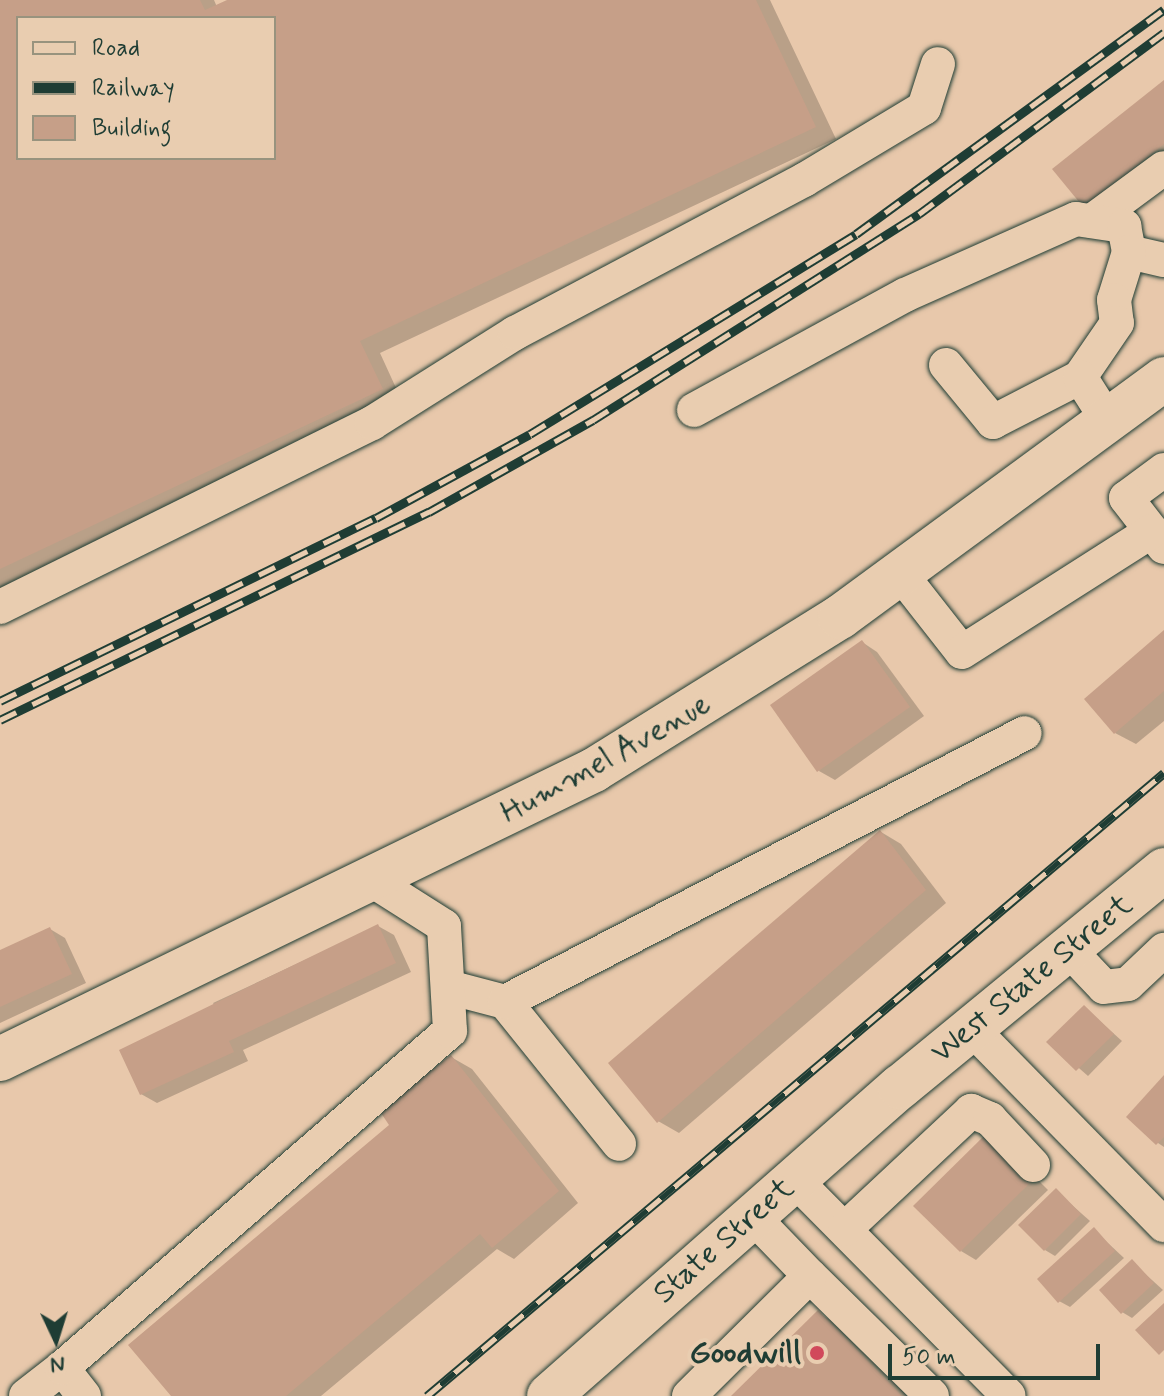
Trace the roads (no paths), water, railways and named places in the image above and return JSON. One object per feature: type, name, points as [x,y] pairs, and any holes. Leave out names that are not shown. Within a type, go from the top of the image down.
[{"type":"main road","name":"Hummel Avenue","points":[[0,1059],[373,881],[594,770],[769,665],[1108,421],[1161,387]]},
{"type":"main road","name":"West State Street","points":[[900,1087],[1164,870]]},
{"type":"main road","name":"State Street","points":[[549,1396],[900,1087]]},
{"type":"street","points":[[0,607],[372,423],[515,333],[804,180],[924,108],[938,64]]},
{"type":"street","points":[[1092,221],[1164,168]]},
{"type":"street","points":[[694,410],[905,295],[1076,219],[1124,226],[1129,252],[1114,300],[1117,323],[1080,377],[993,422],[946,365]]},
{"type":"street","points":[[1129,252],[1164,260]]},
{"type":"street","points":[[1080,377],[1108,421]]},
{"type":"street","points":[[900,573],[962,652],[1158,539],[1126,498],[1164,470]]},
{"type":"street","points":[[505,1002],[1025,733]]},
{"type":"street","points":[[26,1396],[450,1031],[444,926],[373,881]]},
{"type":"street","points":[[1068,949],[1104,987],[1128,984],[1164,950]]},
{"type":"street","points":[[448,987],[505,1002],[619,1144]]},
{"type":"street","points":[[971,1028],[1024,1086],[1164,1225]]},
{"type":"street","points":[[990,1119],[1024,1086]]},
{"type":"street","points":[[845,1229],[971,1111],[990,1119],[1033,1165]]},
{"type":"street","points":[[794,1179],[1009,1396]]},
{"type":"street","points":[[753,1217],[932,1396]]},
{"type":"street","points":[[689,1396],[810,1276]]},
{"type":"street","points":[[62,1368],[84,1396]]},
{"type":"railway","points":[[0,701],[376,518],[530,434],[856,234],[1164,9]]},
{"type":"railway","points":[[0,720],[429,512],[593,420],[919,214],[1164,33]]},
{"type":"railway","points":[[427,1396],[1164,773]]},
{"type":"place","name":"Goodwill","points":[[817,1353]]}]
